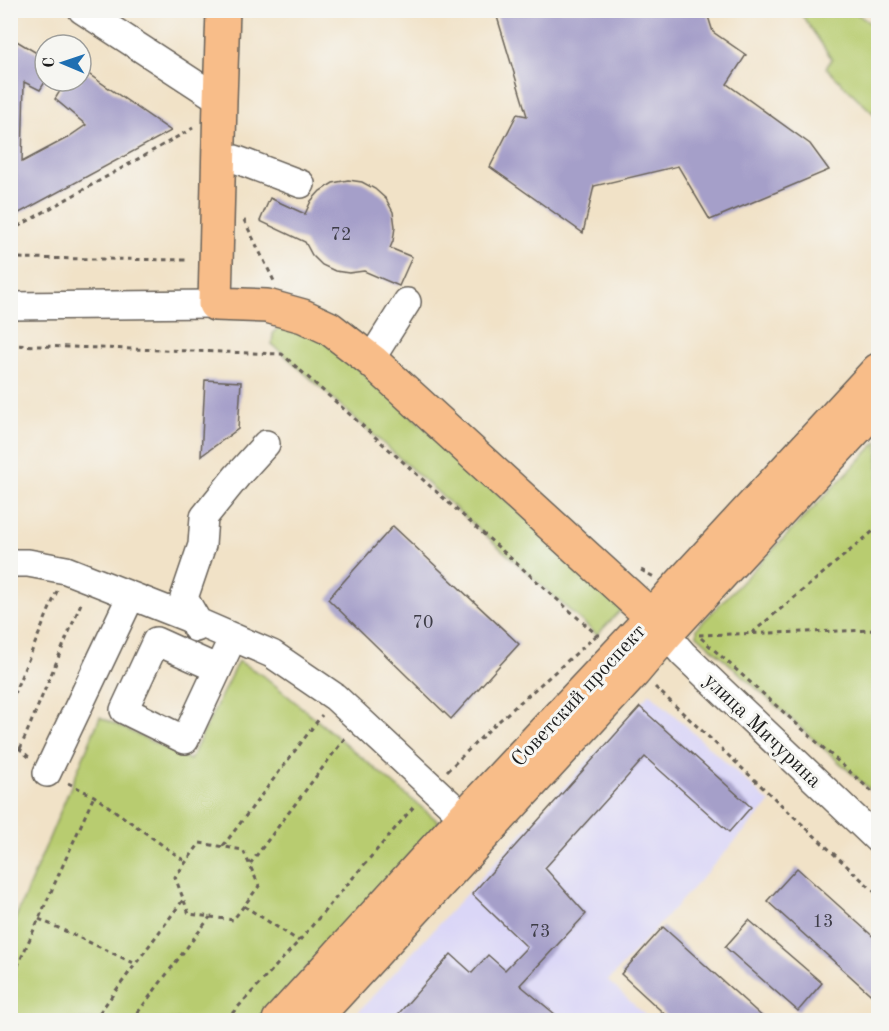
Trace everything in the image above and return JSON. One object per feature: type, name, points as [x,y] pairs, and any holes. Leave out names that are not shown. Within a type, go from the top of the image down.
[{"type":"main road","points":[[223,10],[210,112],[224,304]]},
{"type":"main road","points":[[224,304],[235,159],[240,10]]},
{"type":"main road","points":[[224,304],[267,306],[303,316],[329,328],[372,361],[672,629]]},
{"type":"main road","name":"Советский проспект","points":[[279,1020],[464,817],[672,629],[682,582],[879,370]]},
{"type":"main road","name":"Советский проспект","points":[[313,1020],[879,405]]},
{"type":"street","points":[[82,10],[210,112]]},
{"type":"street","points":[[235,159],[301,184]]},
{"type":"street","points":[[372,361],[407,302]]},
{"type":"street","points":[[10,306],[224,304]]},
{"type":"street","points":[[198,622],[184,597],[202,545],[204,517],[266,444]]},
{"type":"street","points":[[10,563],[28,563],[66,570],[272,654],[335,697],[464,817]]},
{"type":"street","points":[[47,773],[131,596]]},
{"type":"street","points":[[184,653],[198,622]]},
{"type":"street","name":"улица Мичурина","points":[[672,629],[682,654],[879,840]]},
{"type":"street","points":[[218,669],[156,641],[124,710],[185,740],[233,637]]},
{"type":"path","points":[[10,231],[210,112]]},
{"type":"path","points":[[10,258],[195,260]]},
{"type":"path","points":[[10,345],[282,354],[597,635],[492,727],[431,786],[299,942],[226,1020]]},
{"type":"path","points":[[751,634],[879,527]]},
{"type":"path","points":[[10,703],[66,570]]},
{"type":"path","points":[[20,749],[91,580]]},
{"type":"path","points":[[672,629],[697,628]]},
{"type":"path","points":[[672,629],[751,634],[879,630]]},
{"type":"path","points":[[672,629],[879,797]]},
{"type":"path","points":[[651,684],[879,895]]},
{"type":"path","points":[[223,846],[335,697]]},
{"type":"path","points":[[250,864],[359,719]]},
{"type":"path","points":[[47,773],[94,796],[186,862]]},
{"type":"path","points":[[10,983],[94,796]]},
{"type":"path","points":[[200,843],[243,850],[259,886],[232,921],[189,914],[175,877],[186,862],[200,843]]},
{"type":"path","points":[[94,1020],[183,900]]},
{"type":"path","points":[[244,906],[299,942]]},
{"type":"path","points":[[132,1020],[210,917]]},
{"type":"path","points":[[39,919],[136,964]]},
{"type":"shaded area","points":[[650,693],[770,803],[608,981],[651,1020],[351,1020]]},
{"type":"green space","points":[[799,11],[853,11],[878,29],[878,118],[826,68],[832,59]]},
{"type":"green space","points":[[307,323],[625,606],[597,635],[272,344],[273,334],[279,325]]},
{"type":"green space","points":[[878,441],[878,797],[697,635],[697,628]]},
{"type":"green space","points":[[238,661],[264,676],[439,822],[260,1020],[11,1020],[11,929],[100,717],[190,760]]},
{"type":"building","points":[[495,10],[706,10],[713,32],[746,55],[727,84],[810,144],[829,170],[710,220],[678,166],[594,186],[583,233],[490,167],[517,114],[527,116]]},
{"type":"building","points":[[10,37],[33,51],[33,86],[24,82],[22,162],[86,125],[55,99],[59,93],[93,93],[93,77],[171,131],[10,218]]},
{"type":"building","points":[[348,180],[362,182],[375,189],[386,199],[393,212],[395,227],[390,248],[412,257],[399,286],[364,271],[349,273],[335,271],[322,265],[312,255],[305,242],[260,221],[270,198],[305,214],[311,201],[320,191],[333,183]]},
{"type":"building","points":[[205,380],[241,382],[238,429],[201,456]]},
{"type":"building","points":[[393,526],[519,644],[451,719],[328,599]]},
{"type":"building","points":[[640,707],[751,807],[729,832],[645,757],[545,868],[586,914],[520,985],[562,1020],[495,1020],[490,1016],[485,1020],[393,1020],[451,954],[472,973],[488,955],[505,970],[527,947],[472,894]]},
{"type":"building","points":[[797,868],[878,941],[878,1001],[767,901]]},
{"type":"building","points":[[749,920],[822,983],[798,1011],[725,947]]},
{"type":"building","points":[[663,927],[766,1020],[671,1020],[621,974]]}]
